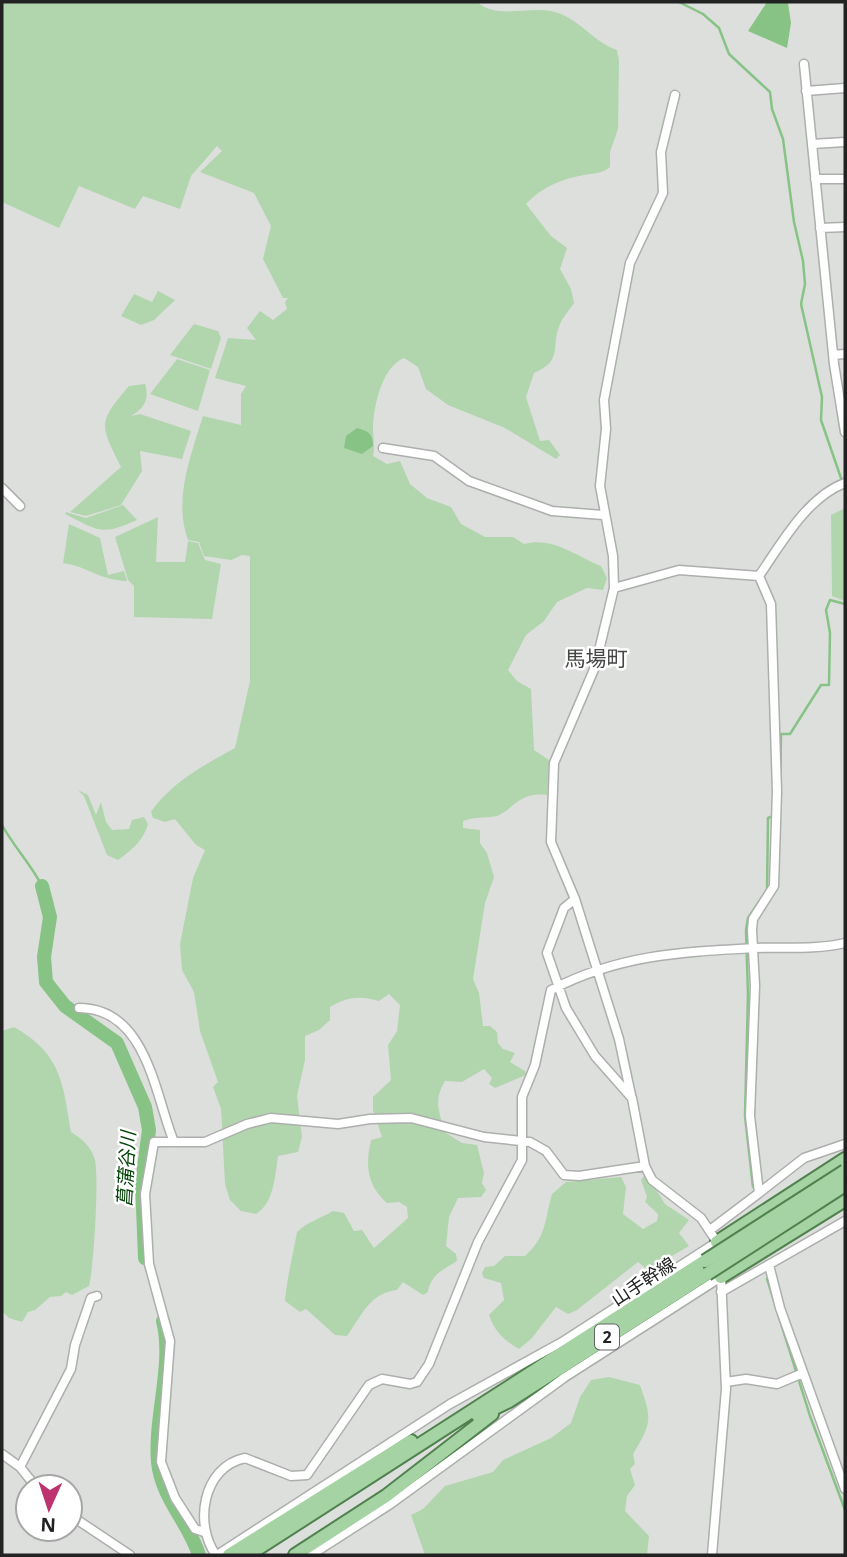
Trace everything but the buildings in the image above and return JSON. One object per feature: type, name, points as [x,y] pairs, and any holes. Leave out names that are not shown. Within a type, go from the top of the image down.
[{"type":"main road","points":[[717,1242],[845,1159]]},
{"type":"main road","name":"山手幹線","points":[[248,1555],[391,1458],[509,1401],[845,1171]]},
{"type":"main road","name":"山手幹線","points":[[424,1442],[845,1185]]},
{"type":"main road","points":[[721,1277],[845,1200]]},
{"type":"main road","points":[[229,1555],[348,1479],[391,1458],[525,1378]]},
{"type":"main road","points":[[295,1555],[406,1482],[509,1401]]},
{"type":"street","points":[[804,64],[833,355],[845,432]]},
{"type":"street","points":[[806,91],[845,88]]},
{"type":"street","points":[[675,95],[661,152],[663,194],[630,263],[621,297],[614,356],[604,400],[606,429],[600,486],[603,515],[613,556],[614,588],[594,667],[554,763],[551,842],[575,900],[619,1039],[645,1166],[659,1187],[701,1218],[717,1242],[726,1382],[712,1555]]},
{"type":"street","points":[[812,144],[845,142]]},
{"type":"street","points":[[815,180],[845,179]]},
{"type":"street","points":[[820,228],[845,227]]},
{"type":"street","points":[[833,355],[845,354]]},
{"type":"street","points":[[383,448],[434,456],[469,481],[552,511],[603,515]]},
{"type":"street","points":[[759,576],[797,524],[825,492],[845,482]]},
{"type":"street","points":[[2,488],[20,506]]},
{"type":"street","points":[[614,588],[678,570],[759,576]]},
{"type":"street","points":[[759,576],[771,604],[777,791],[774,886],[753,919],[755,986],[749,1087],[759,1193]]},
{"type":"street","points":[[575,900],[564,908],[549,942],[549,961],[566,1008],[590,1049],[632,1098]]},
{"type":"street","points":[[717,1242],[562,1342],[450,1404],[217,1555],[204,1532],[210,1485],[235,1462],[251,1459],[291,1476],[307,1475],[369,1385],[382,1379],[410,1384],[422,1377],[440,1343],[478,1242],[522,1160],[522,1097],[535,1065],[551,990],[598,968],[665,955],[845,943]]},
{"type":"street","points":[[79,1008],[92,1008],[108,1015],[137,1044],[158,1086],[174,1142]]},
{"type":"street","points":[[204,1532],[195,1529],[175,1498],[164,1476],[161,1462],[170,1341],[149,1264],[145,1194],[154,1142],[205,1142],[260,1119],[284,1117],[338,1124],[370,1119],[411,1118],[484,1137],[522,1140],[540,1146],[564,1175],[579,1176],[645,1166]]},
{"type":"street","points":[[710,1230],[804,1158],[845,1144]]},
{"type":"street","points":[[721,1292],[845,1221]]},
{"type":"street","points":[[769,1265],[803,1373],[845,1489]]},
{"type":"street","points":[[311,1555],[389,1505],[548,1389],[721,1277]]},
{"type":"street","points":[[20,1467],[71,1369],[75,1345],[91,1298],[97,1296]]},
{"type":"street","points":[[726,1382],[747,1379],[777,1384],[803,1373]]},
{"type":"street","points":[[2,1454],[25,1473]]},
{"type":"street","points":[[84,1525],[130,1555]]},
{"type":"shaded area","points":[[2,2],[477,2],[493,10],[541,10],[561,14],[617,50],[618,129],[610,152],[610,167],[601,172],[560,181],[526,204],[551,236],[567,248],[560,269],[571,289],[574,303],[562,320],[550,363],[534,373],[526,397],[540,441],[549,440],[560,455],[556,459],[505,428],[448,405],[426,389],[418,367],[404,358],[390,369],[375,408],[373,456],[387,464],[400,461],[410,484],[427,498],[451,507],[461,524],[485,537],[513,537],[524,544],[544,543],[564,548],[601,566],[607,578],[603,590],[587,588],[557,602],[544,621],[526,635],[508,670],[517,681],[531,689],[534,750],[549,760],[547,795],[528,796],[498,815],[463,821],[463,828],[480,830],[480,843],[487,853],[494,877],[485,903],[473,979],[479,993],[483,1026],[490,1026],[497,1032],[498,1043],[503,1049],[515,1053],[510,1062],[525,1071],[526,1075],[495,1088],[489,1084],[492,1078],[484,1069],[462,1082],[445,1081],[438,1101],[446,1133],[462,1143],[477,1145],[484,1173],[482,1183],[486,1190],[481,1197],[458,1198],[449,1217],[446,1246],[456,1254],[457,1261],[435,1277],[428,1292],[423,1295],[403,1282],[397,1290],[373,1300],[347,1336],[335,1335],[306,1309],[300,1312],[285,1301],[287,1283],[297,1232],[310,1223],[333,1211],[344,1213],[354,1231],[362,1230],[374,1248],[408,1218],[407,1207],[399,1202],[387,1203],[375,1190],[368,1166],[371,1140],[382,1137],[373,1110],[373,1097],[391,1080],[388,1045],[397,1031],[400,1005],[389,994],[379,1001],[349,999],[330,1007],[330,1020],[319,1030],[305,1036],[305,1060],[297,1096],[302,1137],[298,1152],[278,1156],[273,1188],[262,1209],[256,1214],[241,1211],[230,1200],[225,1184],[221,1109],[213,1087],[218,1082],[200,1031],[194,992],[182,970],[180,944],[193,878],[205,850],[196,845],[175,819],[165,822],[153,818],[151,812],[178,783],[235,748],[250,681],[250,556],[242,555],[231,560],[204,556],[199,542],[188,540],[182,509],[185,478],[203,416],[241,425],[241,394],[246,386],[215,378],[228,338],[256,340],[247,328],[260,311],[273,320],[287,309],[285,302],[288,298],[283,298],[263,259],[271,226],[254,193],[200,172],[222,151],[217,146],[191,176],[180,209],[143,196],[135,209],[79,186],[59,228],[2,202]]},
{"type":"shaded area","points":[[767,2],[788,3],[791,23],[787,48],[748,31]]},
{"type":"shaded area","points":[[158,291],[175,300],[154,320],[141,325],[121,316],[134,294],[152,302]]},
{"type":"shaded area","points":[[194,324],[218,331],[221,338],[211,369],[170,355]]},
{"type":"shaded area","points":[[177,359],[210,370],[198,411],[150,394]]},
{"type":"shaded area","points":[[145,384],[145,403],[131,416],[140,414],[191,431],[182,459],[140,451],[142,471],[121,505],[86,516],[70,512],[121,467],[106,433],[107,417],[129,386]]},
{"type":"shaded area","points":[[357,428],[367,432],[372,439],[373,446],[362,454],[344,448],[346,436]]},
{"type":"shaded area","points":[[123,505],[137,520],[108,530],[93,528],[65,514],[66,512],[86,518]]},
{"type":"shaded area","points":[[845,508],[845,601],[832,596],[831,515]]},
{"type":"shaded area","points":[[158,517],[156,562],[185,562],[188,541],[198,543],[205,560],[221,564],[212,619],[134,617],[134,586],[128,580],[115,537]]},
{"type":"shaded area","points":[[69,524],[100,538],[108,575],[124,571],[127,581],[63,563]]},
{"type":"shaded area","points":[[78,790],[88,795],[96,815],[101,802],[106,822],[112,830],[129,829],[132,820],[144,817],[148,824],[140,840],[118,860],[107,855],[84,796]]},
{"type":"shaded area","points":[[14,1027],[30,1037],[51,1059],[62,1084],[71,1132],[89,1147],[96,1170],[93,1261],[89,1286],[72,1295],[66,1292],[61,1296],[50,1297],[35,1310],[28,1312],[22,1322],[9,1318],[2,1311],[2,1031]]},
{"type":"shaded area","points":[[646,1173],[665,1204],[689,1220],[679,1233],[689,1246],[648,1270],[638,1262],[577,1310],[568,1314],[556,1307],[532,1338],[519,1349],[504,1339],[489,1315],[504,1300],[501,1283],[484,1278],[482,1273],[485,1267],[494,1266],[505,1256],[525,1256],[532,1249],[544,1228],[552,1194],[566,1182],[621,1177],[626,1187],[623,1214],[643,1229],[657,1221],[658,1214],[645,1202],[647,1197],[641,1180]]},
{"type":"shaded area","points":[[609,1377],[640,1385],[647,1406],[647,1428],[633,1454],[635,1464],[630,1469],[635,1485],[627,1496],[625,1511],[649,1536],[647,1555],[425,1555],[411,1515],[423,1509],[445,1486],[493,1472],[503,1460],[551,1438],[571,1423],[580,1397],[591,1380]]},
{"type":"waterway","points":[[679,2],[703,14],[719,28],[729,54],[770,92],[772,109],[783,139],[794,222],[803,261],[805,284],[801,304],[822,397],[821,420],[842,481]]},
{"type":"waterway","points":[[780,807],[781,734],[790,734],[821,685],[829,685],[830,633],[826,610],[830,600],[845,604]]},
{"type":"waterway","points":[[767,891],[768,818],[773,816]]},
{"type":"waterway","name":"菖蒲谷川","points":[[2,825],[42,886]]},
{"type":"waterway","name":"菖蒲谷川","points":[[42,886],[50,917],[44,957],[46,982],[65,1006],[117,1043],[145,1107],[149,1130],[142,1183],[145,1258]]},
{"type":"waterway","points":[[753,1187],[745,1116],[748,995],[746,930],[748,918],[763,896]]},
{"type":"waterway","points":[[767,1279],[810,1416],[845,1510]]},
{"type":"waterway","name":"菖蒲谷川","points":[[163,1321],[166,1355],[158,1462],[164,1487],[199,1555]]},
{"type":"district","name":"馬場町","points":[[596,658]]}]
